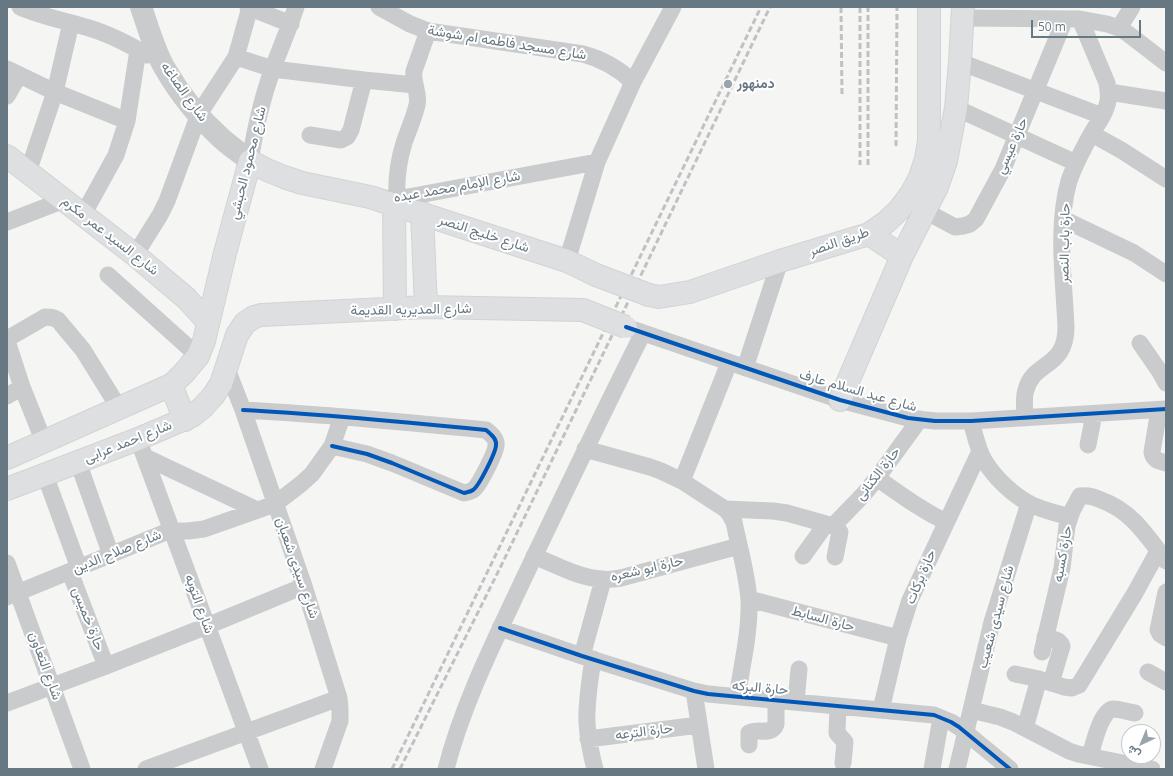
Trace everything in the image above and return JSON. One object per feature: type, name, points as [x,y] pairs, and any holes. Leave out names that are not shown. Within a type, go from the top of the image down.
[{"type":"main road","name":"طريق النصر","points":[[596,275],[649,295],[659,297],[690,292],[780,261],[869,234],[885,223],[903,205],[911,194],[920,177],[926,159],[929,140],[929,7]]},
{"type":"main road","points":[[840,400],[902,256],[937,187],[946,161],[956,108],[963,12]]},
{"type":"main road","name":"شارع السيد عمر مكرم","points":[[7,156],[135,255],[186,298],[208,322]]},
{"type":"main road","name":"شارع خليج النصر","points":[[250,160],[266,170],[284,178],[395,202],[422,213],[567,261],[596,275]]},
{"type":"main road","name":"شارع محمود الحبشي","points":[[208,322],[250,160]]},
{"type":"main road","points":[[395,202],[395,309]]},
{"type":"main road","points":[[422,213],[426,307]]},
{"type":"main road","points":[[869,234],[902,256]]},
{"type":"main road","name":"شارع المديريه القديمة","points":[[227,369],[237,335],[245,323],[254,317],[261,315],[426,307],[583,310],[634,330]]},
{"type":"main road","points":[[7,458],[171,385],[183,374],[198,356],[204,341],[208,322]]},
{"type":"main road","name":"شارع احمد عرابى","points":[[7,489],[78,462],[142,448],[192,416],[203,407],[221,384],[227,369]]},
{"type":"main road","points":[[171,385],[185,420]]},
{"type":"street","points":[[20,7],[84,26],[111,36],[138,50],[163,66]]},
{"type":"street","name":"شارع الصاغه","points":[[141,7],[163,66],[184,96],[222,139],[250,160]]},
{"type":"street","points":[[135,255],[167,201],[199,114],[236,57],[250,7],[291,24]]},
{"type":"street","name":"شارع محمود الحبشي","points":[[250,160],[256,128],[273,69],[291,24],[296,7]]},
{"type":"street","name":"شارع مسجد فاطمه ام شوشة","points":[[380,7],[410,24],[428,31],[583,54],[594,57],[615,67],[633,82]]},
{"type":"street","points":[[567,261],[597,162],[633,82],[674,7]]},
{"type":"street","points":[[1119,28],[1132,7]]},
{"type":"street","points":[[963,12],[1073,19],[1107,24],[1119,28],[1127,33],[1166,63]]},
{"type":"street","points":[[1073,19],[1107,83],[1109,92],[1166,101]]},
{"type":"street","name":"حارة عيسي","points":[[925,211],[956,227],[970,224],[976,218],[1003,169],[1036,91],[1073,19]]},
{"type":"street","points":[[28,172],[55,92],[71,23]]},
{"type":"street","points":[[395,202],[400,158],[417,104],[417,92],[413,76],[428,31]]},
{"type":"street","points":[[83,214],[116,155],[127,121],[138,50]]},
{"type":"street","points":[[236,57],[273,69],[415,85]]},
{"type":"street","points":[[960,62],[1102,116]]},
{"type":"street","points":[[7,96],[13,72],[55,92],[127,121]]},
{"type":"street","points":[[310,135],[340,140],[347,137],[351,130],[364,80]]},
{"type":"street","name":"حارة باب النصر","points":[[1025,418],[1025,391],[1028,383],[1039,370],[1055,359],[1062,348],[1066,336],[1062,243],[1065,200],[1069,181],[1076,163],[1106,109],[1109,92]]},
{"type":"street","points":[[956,108],[1076,163]]},
{"type":"street","points":[[1092,134],[1166,179]]},
{"type":"street","name":"شارع الإمام محمد عبده","points":[[395,202],[597,162]]},
{"type":"street","points":[[7,222],[64,200]]},
{"type":"street","points":[[1063,219],[1134,253],[1166,274]]},
{"type":"street","points":[[682,481],[737,366],[780,261]]},
{"type":"street","points":[[108,275],[198,356]]},
{"type":"street","points":[[44,442],[22,387],[7,340],[45,318],[50,317],[58,320],[83,350],[119,408]]},
{"type":"street","points":[[446,769],[450,752],[472,691],[500,628],[585,449],[634,330]]},
{"type":"street","name":"شارع عبد السلام عارف","points":[[634,330],[840,400],[883,412],[920,419],[934,421],[971,421],[1162,410]]},
{"type":"street","points":[[1140,343],[1166,383]]},
{"type":"street","name":"شارع سيدى شعبان","points":[[227,369],[243,410],[304,586],[339,698],[340,721],[323,769]]},
{"type":"street","points":[[7,396],[22,387]]},
{"type":"street","points":[[243,410],[486,430],[492,434],[497,444],[478,486],[474,490],[464,493],[392,462],[367,454],[332,446]]},
{"type":"street","points":[[1162,410],[1152,452],[1155,459],[1166,463]]},
{"type":"street","points":[[1088,445],[1094,414]]},
{"type":"street","name":"شارع صلاح الدين","points":[[12,595],[160,534],[172,531],[204,529],[275,504],[302,484],[312,474],[332,446],[342,417]]},
{"type":"street","name":"حارة الكنانى","points":[[803,556],[829,525],[863,495],[878,478],[920,419]]},
{"type":"street","points":[[971,421],[984,460],[996,476],[1012,491],[1029,503],[1070,518]]},
{"type":"street","points":[[142,448],[257,510]]},
{"type":"street","name":"شارع التوبه","points":[[142,448],[260,769]]},
{"type":"street","points":[[585,449],[650,466],[666,473],[682,481],[729,513],[734,522],[747,580],[749,599],[748,628],[737,697]]},
{"type":"street","name":"حارة بركات","points":[[881,710],[898,638],[910,600],[980,451]]},
{"type":"street","points":[[78,462],[111,555]]},
{"type":"street","name":"حارة خميس","points":[[44,475],[106,666]]},
{"type":"street","points":[[878,478],[912,504],[946,522]]},
{"type":"street","name":"حارة كسبه","points":[[1045,681],[1062,646],[1057,640],[1044,645],[1062,568],[1065,540],[1070,518],[1080,496],[1087,496],[1116,506],[1138,524],[1162,556]]},
{"type":"street","name":"شارع سيدى شعيب","points":[[957,769],[992,622],[1029,503]]},
{"type":"street","points":[[725,509],[773,510],[837,528],[840,532],[835,557]]},
{"type":"street","name":"حارة ابو شعره","points":[[534,556],[573,572],[603,580],[621,578],[739,546]]},
{"type":"street","points":[[1015,674],[1064,687],[1072,688],[1079,686],[1135,593],[1162,556]]},
{"type":"street","name":"شارع التعاون","points":[[7,563],[12,595],[52,686],[82,769]]},
{"type":"street","points":[[595,769],[588,739],[587,723],[588,657],[603,580]]},
{"type":"street","points":[[7,703],[106,666],[304,586]]},
{"type":"street","points":[[1166,592],[1158,630],[1160,634],[1166,638]]},
{"type":"street","name":"حارة السابط","points":[[749,599],[898,638]]},
{"type":"street","name":"حارة البركه","points":[[500,628],[694,691],[722,696],[925,714],[941,718],[951,722],[966,733],[1002,766]]},
{"type":"street","points":[[796,702],[799,670]]},
{"type":"street","points":[[1148,672],[1166,682]]},
{"type":"street","points":[[1025,728],[1045,681]]},
{"type":"street","points":[[694,691],[706,769]]},
{"type":"street","points":[[146,769],[339,698]]},
{"type":"street","points":[[749,746],[749,733],[753,731],[769,731],[775,727],[776,701]]},
{"type":"street","points":[[838,706],[837,733],[845,742],[843,763]]},
{"type":"street","points":[[1090,756],[1105,714],[1113,709],[1135,713]]},
{"type":"street","points":[[971,710],[1000,717],[1025,728],[1060,747],[1078,754],[1152,769]]},
{"type":"street","points":[[932,769],[941,718]]},
{"type":"street","name":"حارة الترعه","points":[[588,739],[699,725]]},
{"type":"railway","points":[[392,769],[761,7]]},
{"type":"railway","points":[[400,769],[501,566],[770,7]]},
{"type":"railway","points":[[841,7],[842,95]]},
{"type":"railway","points":[[860,7],[860,165]]},
{"type":"railway","points":[[868,7],[868,165]]},
{"type":"railway","points":[[896,146],[897,7]]},
{"type":"cycle path","points":[[626,327],[840,400],[908,418],[935,421],[971,421],[1166,409]]},
{"type":"cycle path","points":[[243,410],[395,421],[486,430],[496,441],[495,449],[487,469],[476,487],[470,492],[464,493],[367,454],[332,446]]},
{"type":"cycle path","points":[[500,628],[582,656],[708,694],[934,715],[959,727],[1010,769]]},
{"type":"place","name":"دمنهور","points":[[728,84]]}]
